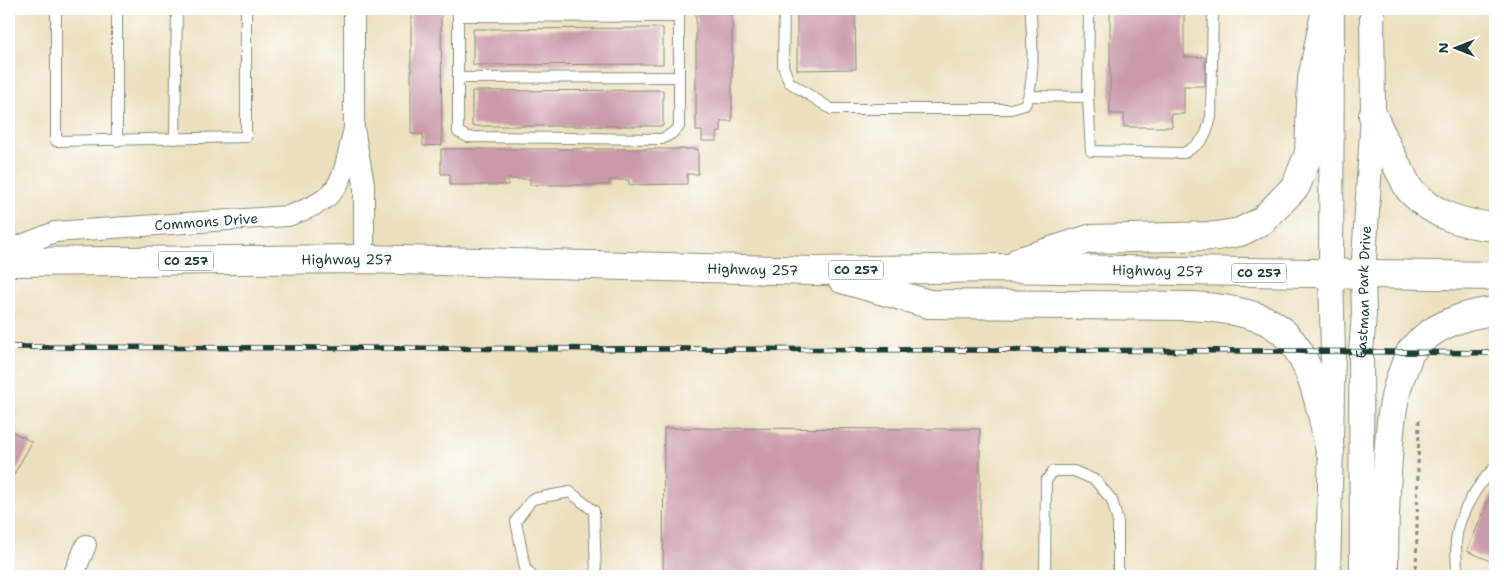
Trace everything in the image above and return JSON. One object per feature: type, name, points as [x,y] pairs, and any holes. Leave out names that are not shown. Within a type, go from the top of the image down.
[{"type":"main road","points":[[996,268],[1090,239],[1217,236],[1240,232],[1262,221],[1296,186],[1309,154],[1312,79],[1326,9]]},
{"type":"main road","points":[[1373,116],[1392,158],[1410,191],[1446,217],[1495,228]]},
{"type":"main road","name":"Highway 257","points":[[9,262],[364,259],[814,271],[996,268],[1495,276]]},
{"type":"main road","points":[[814,271],[929,304],[1189,306],[1219,308],[1262,319],[1280,330],[1299,351],[1318,394],[1330,451]]},
{"type":"main road","points":[[1384,576],[1384,514],[1392,407],[1400,378],[1410,353],[1422,339],[1448,322],[1495,311]]},
{"type":"street","name":"Commons Drive","points":[[354,9],[354,129],[364,184],[364,259]]},
{"type":"street","points":[[1325,571],[1332,351],[1332,9]]},
{"type":"street","name":"Eastman Park Drive","points":[[1362,576],[1361,352],[1364,314],[1363,275],[1373,116],[1372,9]]},
{"type":"street","name":"Commons Drive","points":[[9,250],[55,232],[288,216],[308,210],[335,191],[342,178],[354,129]]},
{"type":"street","points":[[73,576],[86,545]]},
{"type":"lane","points":[[56,9],[56,141],[246,137],[246,9]]},
{"type":"lane","points":[[116,141],[117,9]]},
{"type":"lane","points":[[175,139],[177,9]]},
{"type":"lane","points":[[784,9],[783,66],[789,82],[831,109],[1011,109],[1025,106],[1029,96],[1032,74],[1031,9]]},
{"type":"lane","points":[[1089,9],[1088,97],[1091,151],[1184,154],[1195,147],[1207,134],[1211,117],[1213,9]]},
{"type":"lane","points":[[458,12],[679,13],[679,126],[662,139],[468,137],[458,132],[458,12]]},
{"type":"lane","points":[[458,78],[679,77]]},
{"type":"lane","points":[[1029,96],[1088,97]]},
{"type":"lane","points":[[1458,575],[1456,540],[1461,521],[1471,500],[1495,467]]},
{"type":"lane","points":[[1045,576],[1046,481],[1053,471],[1074,471],[1095,480],[1112,500],[1118,522],[1118,576]]},
{"type":"lane","points":[[532,576],[525,568],[516,521],[532,499],[570,492],[594,511],[596,576]]},
{"type":"path","points":[[1416,576],[1420,412]]},
{"type":"building","points":[[411,9],[441,9],[442,145],[423,146],[423,134],[411,134]]},
{"type":"building","points":[[696,9],[732,9],[732,121],[721,121],[721,132],[717,132],[717,141],[702,141],[702,131],[696,131]]},
{"type":"building","points":[[797,9],[855,9],[856,69],[797,70]]},
{"type":"building","points":[[1110,9],[1184,9],[1184,57],[1205,57],[1205,86],[1184,86],[1184,114],[1171,114],[1172,127],[1124,127],[1124,114],[1110,114]]},
{"type":"building","points":[[663,28],[663,64],[473,65],[473,29]]},
{"type":"building","points":[[663,90],[663,126],[472,126],[472,91]]},
{"type":"building","points":[[441,149],[698,149],[698,174],[687,174],[687,184],[629,185],[629,180],[609,180],[609,185],[530,185],[530,179],[508,179],[508,185],[450,185],[450,174],[441,174]]},
{"type":"building","points":[[664,428],[980,429],[980,576],[663,576]]},
{"type":"building","points":[[9,430],[32,442],[9,483]]},
{"type":"building","points":[[1495,485],[1495,563],[1467,551]]},
{"type":"railway","points":[[9,347],[1495,353]]}]
